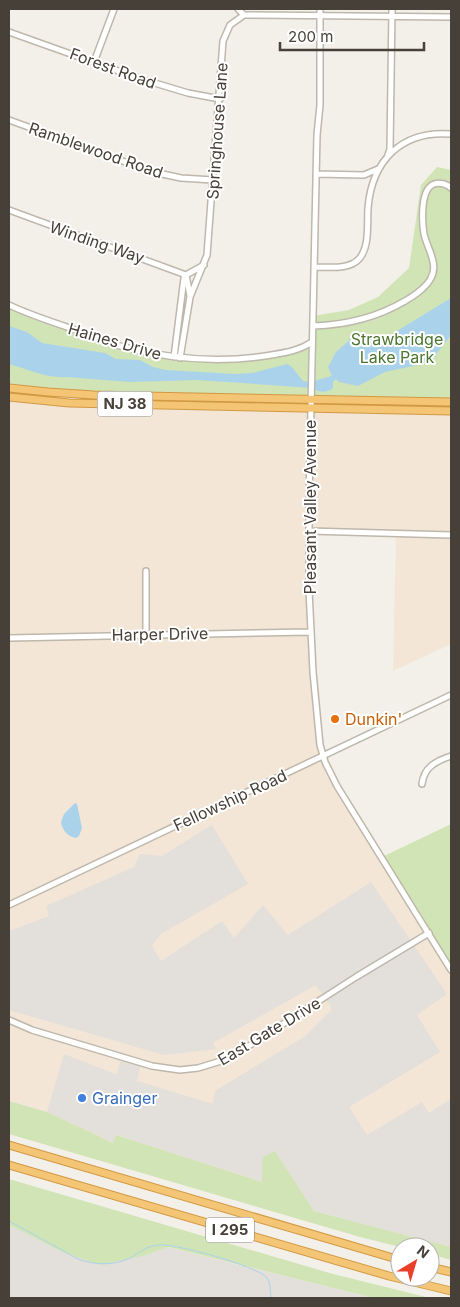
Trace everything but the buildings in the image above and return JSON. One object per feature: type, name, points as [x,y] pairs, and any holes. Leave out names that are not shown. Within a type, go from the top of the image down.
[{"type":"highway","name":"NJ 38","points":[[9,388],[94,395],[451,402]]},
{"type":"highway","name":"NJ 38","points":[[9,397],[69,403],[451,411]]},
{"type":"highway","name":"I 295","points":[[9,1145],[390,1257]]},
{"type":"highway","name":"I 295","points":[[9,1165],[389,1276],[451,1291]]},
{"type":"street","points":[[94,62],[114,9]]},
{"type":"street","points":[[238,9],[244,15],[451,17]]},
{"type":"street","name":"Pleasant Valley Avenue","points":[[320,9],[320,105],[317,135],[309,531],[310,632],[316,714],[323,756],[337,786],[451,970]]},
{"type":"street","points":[[388,155],[391,108],[392,9]]},
{"type":"street","name":"Springhouse Lane","points":[[177,357],[190,297],[204,265],[208,249],[225,35],[230,25],[244,15]]},
{"type":"street","name":"Forest Road","points":[[9,32],[138,78],[173,89],[220,99]]},
{"type":"street","name":"Ramblewood Road","points":[[9,120],[153,172],[187,178],[214,180]]},
{"type":"street","points":[[315,267],[350,265],[360,259],[366,242],[370,195],[374,176],[388,155],[406,142],[418,137],[431,134],[451,134]]},
{"type":"street","points":[[317,174],[364,175],[378,168]]},
{"type":"street","points":[[314,326],[347,324],[377,315],[393,308],[425,286],[431,279],[434,265],[424,230],[424,195],[432,184],[446,184],[451,188]]},
{"type":"street","name":"Winding Way","points":[[9,210],[186,274]]},
{"type":"street","points":[[177,357],[182,289],[186,274],[204,265]]},
{"type":"street","name":"Springhouse Lane","points":[[186,274],[190,297]]},
{"type":"street","name":"Haines Drive","points":[[9,305],[117,345],[177,357],[208,360],[241,360],[290,352],[312,342]]},
{"type":"street","points":[[309,531],[451,535]]},
{"type":"street","points":[[146,571],[146,635]]},
{"type":"street","name":"Harper Drive","points":[[9,638],[310,632]]},
{"type":"street","name":"Fellowship Road","points":[[9,905],[451,695]]},
{"type":"street","points":[[422,784],[424,774],[431,766],[451,756]]},
{"type":"street","name":"East Gate Drive","points":[[9,1020],[32,1030],[152,1066],[180,1070],[203,1067],[222,1061],[252,1044],[360,974],[429,933]]},
{"type":"shaded area","points":[[9,397],[42,401],[451,411],[451,644],[393,671],[396,534],[309,532],[318,731],[330,773],[451,969],[451,1248],[440,1245],[440,1237],[413,1237],[9,1121]]},
{"type":"shaded area","points":[[212,825],[248,884],[161,934],[152,946],[161,961],[222,921],[234,938],[263,905],[288,935],[371,882],[447,994],[417,1015],[440,1052],[349,1107],[367,1135],[422,1102],[429,1113],[451,1099],[451,1247],[440,1244],[440,1237],[413,1237],[314,1211],[275,1151],[263,1182],[117,1135],[114,1143],[47,1112],[64,1054],[116,1074],[122,1058],[141,1063],[137,1081],[213,1104],[215,1091],[304,1037],[332,1009],[316,985],[213,1043],[216,1049],[164,1055],[9,1010],[9,931],[49,916],[46,906],[134,867],[140,854],[162,856]]},
{"type":"shaded area","points":[[9,1225],[62,1252],[146,1255],[167,1247],[374,1298],[9,1298]]},
{"type":"green space","name":"Strawbridge Lake Park","points":[[437,167],[451,170],[451,402],[94,395],[9,388],[9,305],[97,338],[141,351],[225,360],[299,349],[312,342],[313,316],[349,310],[378,297],[409,268],[421,185]]},
{"type":"green space","points":[[451,824],[451,971],[380,858]]},
{"type":"green space","points":[[9,1101],[47,1112],[113,1143],[116,1135],[262,1182],[263,1157],[275,1151],[314,1211],[413,1237],[390,1237],[390,1244],[360,1237],[9,1134]]},
{"type":"green space","points":[[9,1179],[333,1274],[430,1298],[374,1298],[168,1247],[146,1255],[100,1265],[62,1252],[9,1225]]},
{"type":"green space","points":[[440,1244],[451,1247],[451,1260],[440,1257]]},
{"type":"water","points":[[451,298],[451,335],[434,357],[418,365],[385,372],[358,386],[339,382],[336,379],[333,382],[333,388],[326,392],[320,392],[313,388],[197,380],[130,382],[60,377],[45,375],[9,364],[9,326],[27,332],[42,343],[105,353],[116,359],[140,360],[153,367],[166,370],[235,374],[252,373],[287,364],[291,366],[303,381],[314,382],[332,376],[328,367],[336,352],[354,336],[364,334],[387,337]]},
{"type":"water","points":[[75,803],[77,804],[82,828],[79,836],[76,838],[66,833],[61,822],[64,814]]},
{"type":"waterway","points":[[9,1221],[78,1259],[90,1262],[104,1264],[124,1261],[156,1245],[183,1248],[216,1256],[248,1267],[266,1277],[270,1284],[271,1298]]},
{"type":"place","name":"Dunkin'","points":[[335,719]]},
{"type":"place","name":"Grainger","points":[[82,1098]]}]
